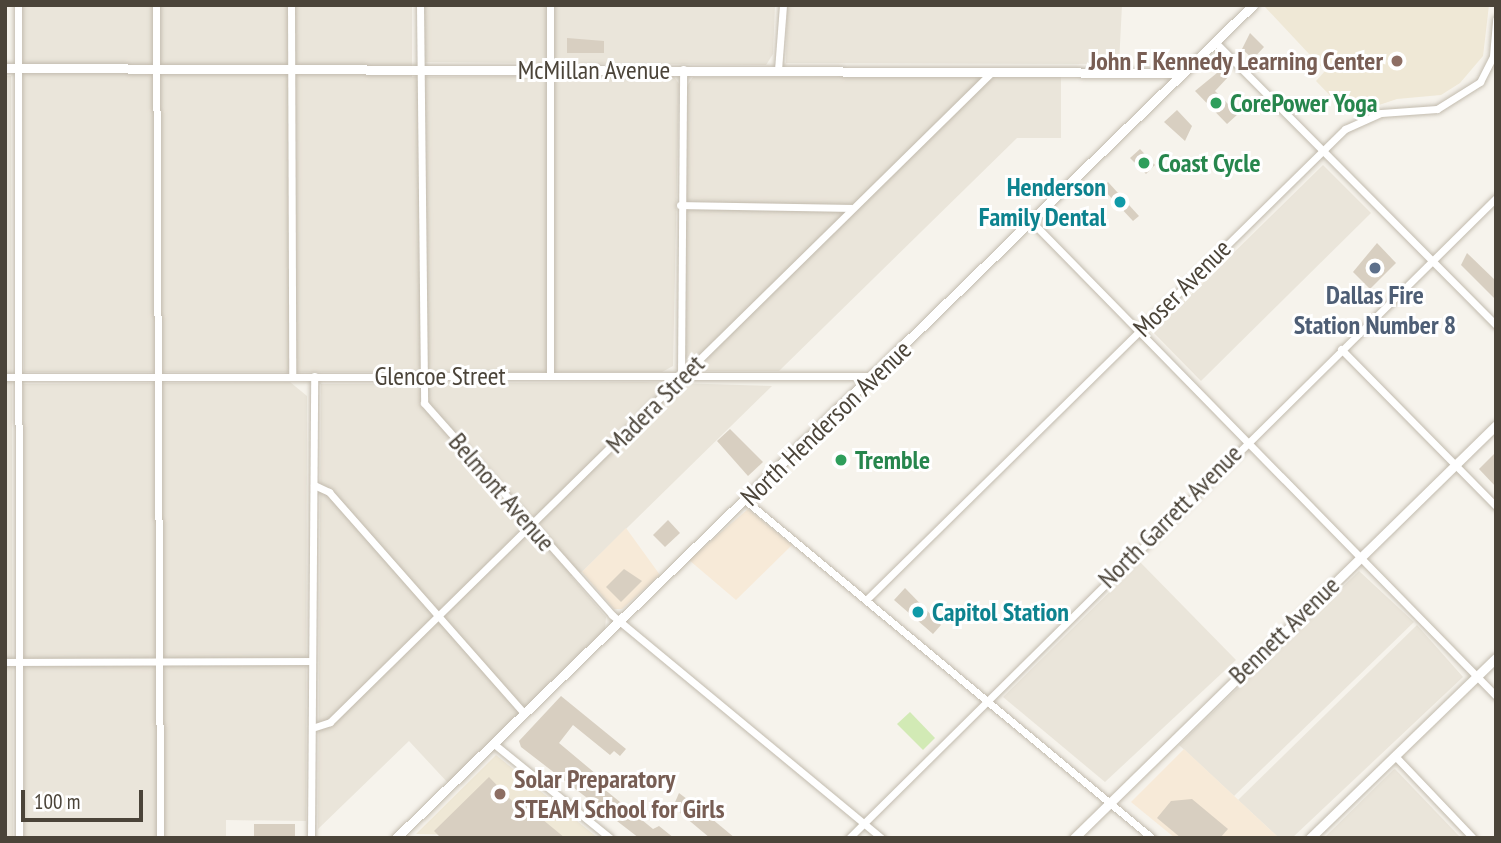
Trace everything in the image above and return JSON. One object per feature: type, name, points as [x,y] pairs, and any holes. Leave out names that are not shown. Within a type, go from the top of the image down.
[{"type":"street","points":[[18,5],[19,838]]},
{"type":"street","points":[[156,5],[160,838]]},
{"type":"street","points":[[291,5],[292,376]]},
{"type":"street","name":"Belmont Avenue","points":[[420,5],[420,377],[424,403],[532,526],[622,622],[882,838]]},
{"type":"street","points":[[550,5],[550,376]]},
{"type":"street","points":[[778,70],[783,5]]},
{"type":"street","name":"North Henderson Avenue","points":[[396,838],[1033,223],[1254,5]]},
{"type":"street","name":"Moser Avenue","points":[[867,597],[1323,151],[1360,120],[1456,101],[1488,72],[1496,19]]},
{"type":"street","points":[[1216,43],[1496,325]]},
{"type":"street","name":"McMillan Avenue","points":[[5,68],[1183,73]]},
{"type":"street","points":[[681,377],[683,69]]},
{"type":"street","name":"Madera Street","points":[[312,728],[330,722],[992,71]]},
{"type":"street","name":"North Garrett Avenue","points":[[849,838],[1247,441],[1496,198]]},
{"type":"street","points":[[681,205],[851,208]]},
{"type":"street","points":[[1033,223],[1496,696]]},
{"type":"street","points":[[1341,349],[1496,506]]},
{"type":"street","points":[[311,838],[314,376]]},
{"type":"street","name":"Glencoe Street","points":[[5,377],[875,376]]},
{"type":"street","name":"Bennett Avenue","points":[[1074,838],[1496,425]]},
{"type":"street","points":[[314,485],[330,492],[524,713]]},
{"type":"street","points":[[745,500],[867,597],[1152,838]]},
{"type":"street","points":[[1310,838],[1496,658]]},
{"type":"street","points":[[5,662],[312,661]]},
{"type":"street","points":[[494,744],[610,838]]},
{"type":"street","points":[[1395,756],[1473,838]]},
{"type":"shaded area","points":[[22,5],[412,5],[412,77],[673,75],[679,84],[673,366],[662,372],[24,372]]},
{"type":"shaded area","points":[[424,5],[775,5],[773,54],[766,65],[425,62]]},
{"type":"shaded area","points":[[787,5],[1122,5],[1119,64],[786,63]]},
{"type":"shaded area","name":"John F Kennedy Learning Center","points":[[1489,5],[1483,56],[1460,83],[1441,95],[1397,99],[1349,115],[1316,81],[1325,71],[1265,7]]},
{"type":"shaded area","points":[[5,76],[11,76],[13,838],[5,838]]},
{"type":"shaded area","points":[[1061,76],[1061,138],[1017,138],[779,371],[706,371],[683,357],[687,86],[693,77]]},
{"type":"shaded area","points":[[1323,165],[1371,213],[1201,381],[1153,332]]},
{"type":"shaded area","points":[[290,382],[307,396],[306,821],[226,820],[226,838],[24,838],[23,384]]},
{"type":"shaded area","points":[[643,382],[772,386],[582,572],[571,576],[606,617],[605,629],[448,783],[409,741],[318,829],[321,384]]},
{"type":"shaded area","points":[[748,509],[792,545],[736,600],[689,560]]},
{"type":"shaded area","points":[[626,528],[660,575],[622,609],[614,609],[582,572]]},
{"type":"shaded area","points":[[1140,562],[1236,660],[1105,782],[1003,697]]},
{"type":"shaded area","points":[[1359,571],[1414,622],[1234,796],[1179,745]]},
{"type":"shaded area","points":[[1417,625],[1463,677],[1292,838],[1279,838],[1238,800]]},
{"type":"shaded area","points":[[1184,749],[1279,838],[1175,838],[1131,802]]},
{"type":"shaded area","name":"Solar Preparatory STEAM School for Girls","points":[[496,755],[598,838],[416,834]]},
{"type":"shaded area","points":[[1395,769],[1461,838],[1324,838],[1393,770]]},
{"type":"green space","points":[[910,712],[935,738],[923,750],[897,724]]},
{"type":"building","points":[[1250,33],[1264,47],[1253,59],[1242,49]]},
{"type":"building","points":[[567,38],[604,41],[604,53],[567,53]]},
{"type":"building","name":"CorePower Yoga","points":[[1223,68],[1230,75],[1215,91],[1238,114],[1227,124],[1195,91]]},
{"type":"building","points":[[1177,110],[1192,126],[1185,141],[1164,122]]},
{"type":"building","name":"Coast Cycle","points":[[1140,149],[1155,165],[1146,174],[1130,158]]},
{"type":"building","name":"Henderson Family Dental","points":[[1108,182],[1139,216],[1133,221],[1102,188]]},
{"type":"building","name":"Dallas Fire Station Number 8","points":[[1377,243],[1396,263],[1370,289],[1353,272]]},
{"type":"building","points":[[1467,253],[1496,281],[1496,300],[1461,265]]},
{"type":"building","points":[[730,429],[763,462],[748,476],[717,441]]},
{"type":"building","points":[[1496,452],[1496,487],[1479,469]]},
{"type":"building","points":[[668,520],[680,533],[665,547],[653,535]]},
{"type":"building","points":[[624,569],[642,581],[621,602],[606,587]]},
{"type":"building","name":"Capitol Station","points":[[905,588],[941,625],[933,634],[894,600]]},
{"type":"building","points":[[561,696],[626,749],[620,756],[614,751],[610,755],[573,725],[559,743],[602,779],[598,784],[653,829],[659,826],[674,838],[639,838],[521,747],[519,741]]},
{"type":"building","points":[[489,777],[515,804],[519,800],[565,838],[441,838],[434,831]]},
{"type":"building","points":[[679,793],[735,838],[710,838],[673,807]]},
{"type":"building","points":[[1192,799],[1228,829],[1220,838],[1181,838],[1157,818],[1171,801]]},
{"type":"building","points":[[254,824],[295,824],[295,838],[254,838]]},
{"type":"place","name":"John F Kennedy Learning Center","points":[[1397,61]]},
{"type":"place","name":"CorePower Yoga","points":[[1216,103]]},
{"type":"place","name":"Coast Cycle","points":[[1144,163]]},
{"type":"place","name":"Henderson Family Dental","points":[[1120,202]]},
{"type":"place","name":"Dallas Fire Station Number 8","points":[[1375,268]]},
{"type":"place","name":"Tremble","points":[[841,460]]},
{"type":"place","name":"Capitol Station","points":[[918,612]]},
{"type":"place","name":"Solar Preparatory STEAM School for Girls","points":[[500,794]]}]
